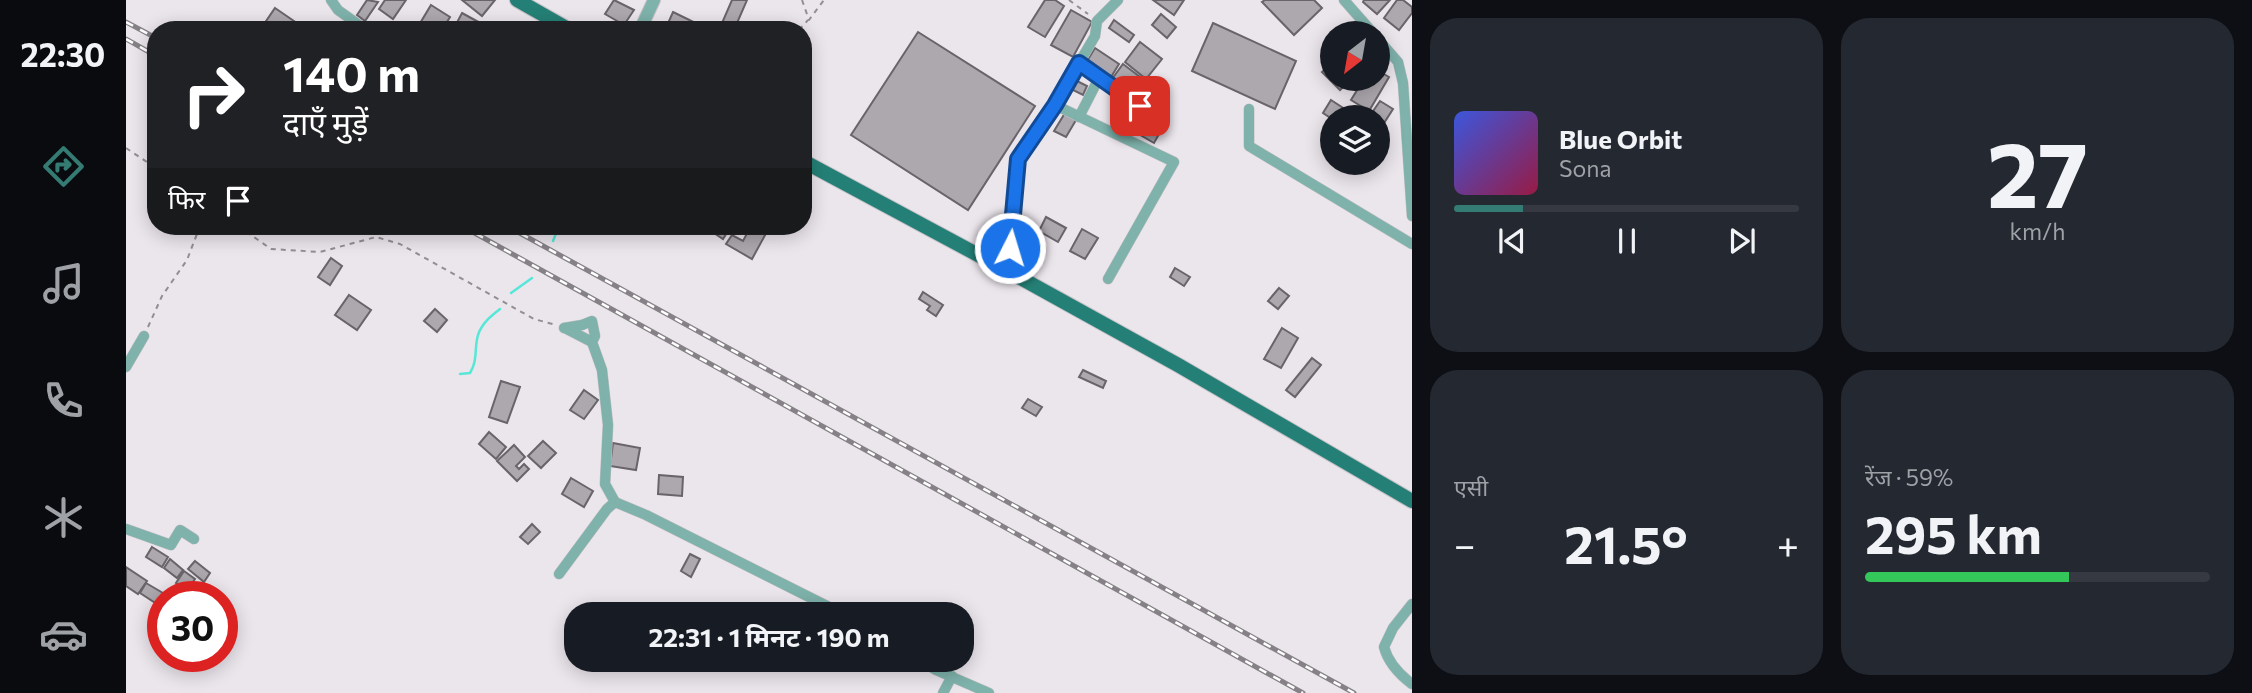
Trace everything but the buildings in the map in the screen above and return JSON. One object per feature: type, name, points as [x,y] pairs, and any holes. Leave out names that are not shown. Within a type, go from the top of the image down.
[{"type":"main road","points":[[517,0],[554,21]]},
{"type":"main road","points":[[812,166],[1190,372],[1412,501]]},
{"type":"street","points":[[331,0],[338,10],[353,21]]},
{"type":"street","points":[[644,21],[654,0]]},
{"type":"street","points":[[1009,271],[1018,159],[1055,105],[1095,36],[1097,21],[1118,0]]},
{"type":"street","points":[[1343,0],[1362,21]]},
{"type":"street","points":[[1390,53],[1398,62],[1408,84],[1412,216]]},
{"type":"street","points":[[1079,63],[1140,106]]},
{"type":"street","points":[[1079,117],[1100,76]]},
{"type":"street","points":[[1055,105],[1174,162],[1108,279]]},
{"type":"street","points":[[1249,109],[1249,146],[1409,239]]},
{"type":"street","points":[[564,328],[592,321],[595,335],[592,342],[602,370],[608,425],[605,484],[615,502],[646,514],[820,602]]},
{"type":"street","points":[[564,328],[592,342]]},
{"type":"street","points":[[126,367],[144,336]]},
{"type":"street","points":[[559,574],[615,502]]},
{"type":"street","points":[[126,529],[171,545],[180,530],[194,539]]},
{"type":"street","points":[[1412,604],[1393,628],[1384,647],[1387,656],[1402,676],[1412,684]]},
{"type":"street","points":[[941,672],[989,693]]},
{"type":"street","points":[[943,693],[952,676]]},
{"type":"path","points":[[802,0],[809,19]]},
{"type":"path","points":[[809,19],[824,0]]},
{"type":"path","points":[[1069,0],[1097,21]]},
{"type":"path","points":[[126,148],[147,162]]},
{"type":"path","points":[[144,336],[162,296],[187,260],[197,235]]},
{"type":"path","points":[[252,235],[271,248],[320,252],[376,237]]},
{"type":"path","points":[[373,235],[400,243],[534,319],[564,328]]},
{"type":"waterway","points":[[553,241],[555,235]]},
{"type":"waterway","points":[[511,293],[532,278]]},
{"type":"waterway","points":[[460,374],[470,373],[480,331],[487,320],[500,309]]},
{"type":"railway","points":[[126,22],[147,33]]},
{"type":"railway","points":[[126,39],[147,51]]},
{"type":"railway","points":[[478,235],[1303,693]]},
{"type":"railway","points":[[523,235],[1354,693]]},
{"type":"route","points":[[1010,248],[1018,159],[1055,105],[1079,63],[1140,106]]}]
